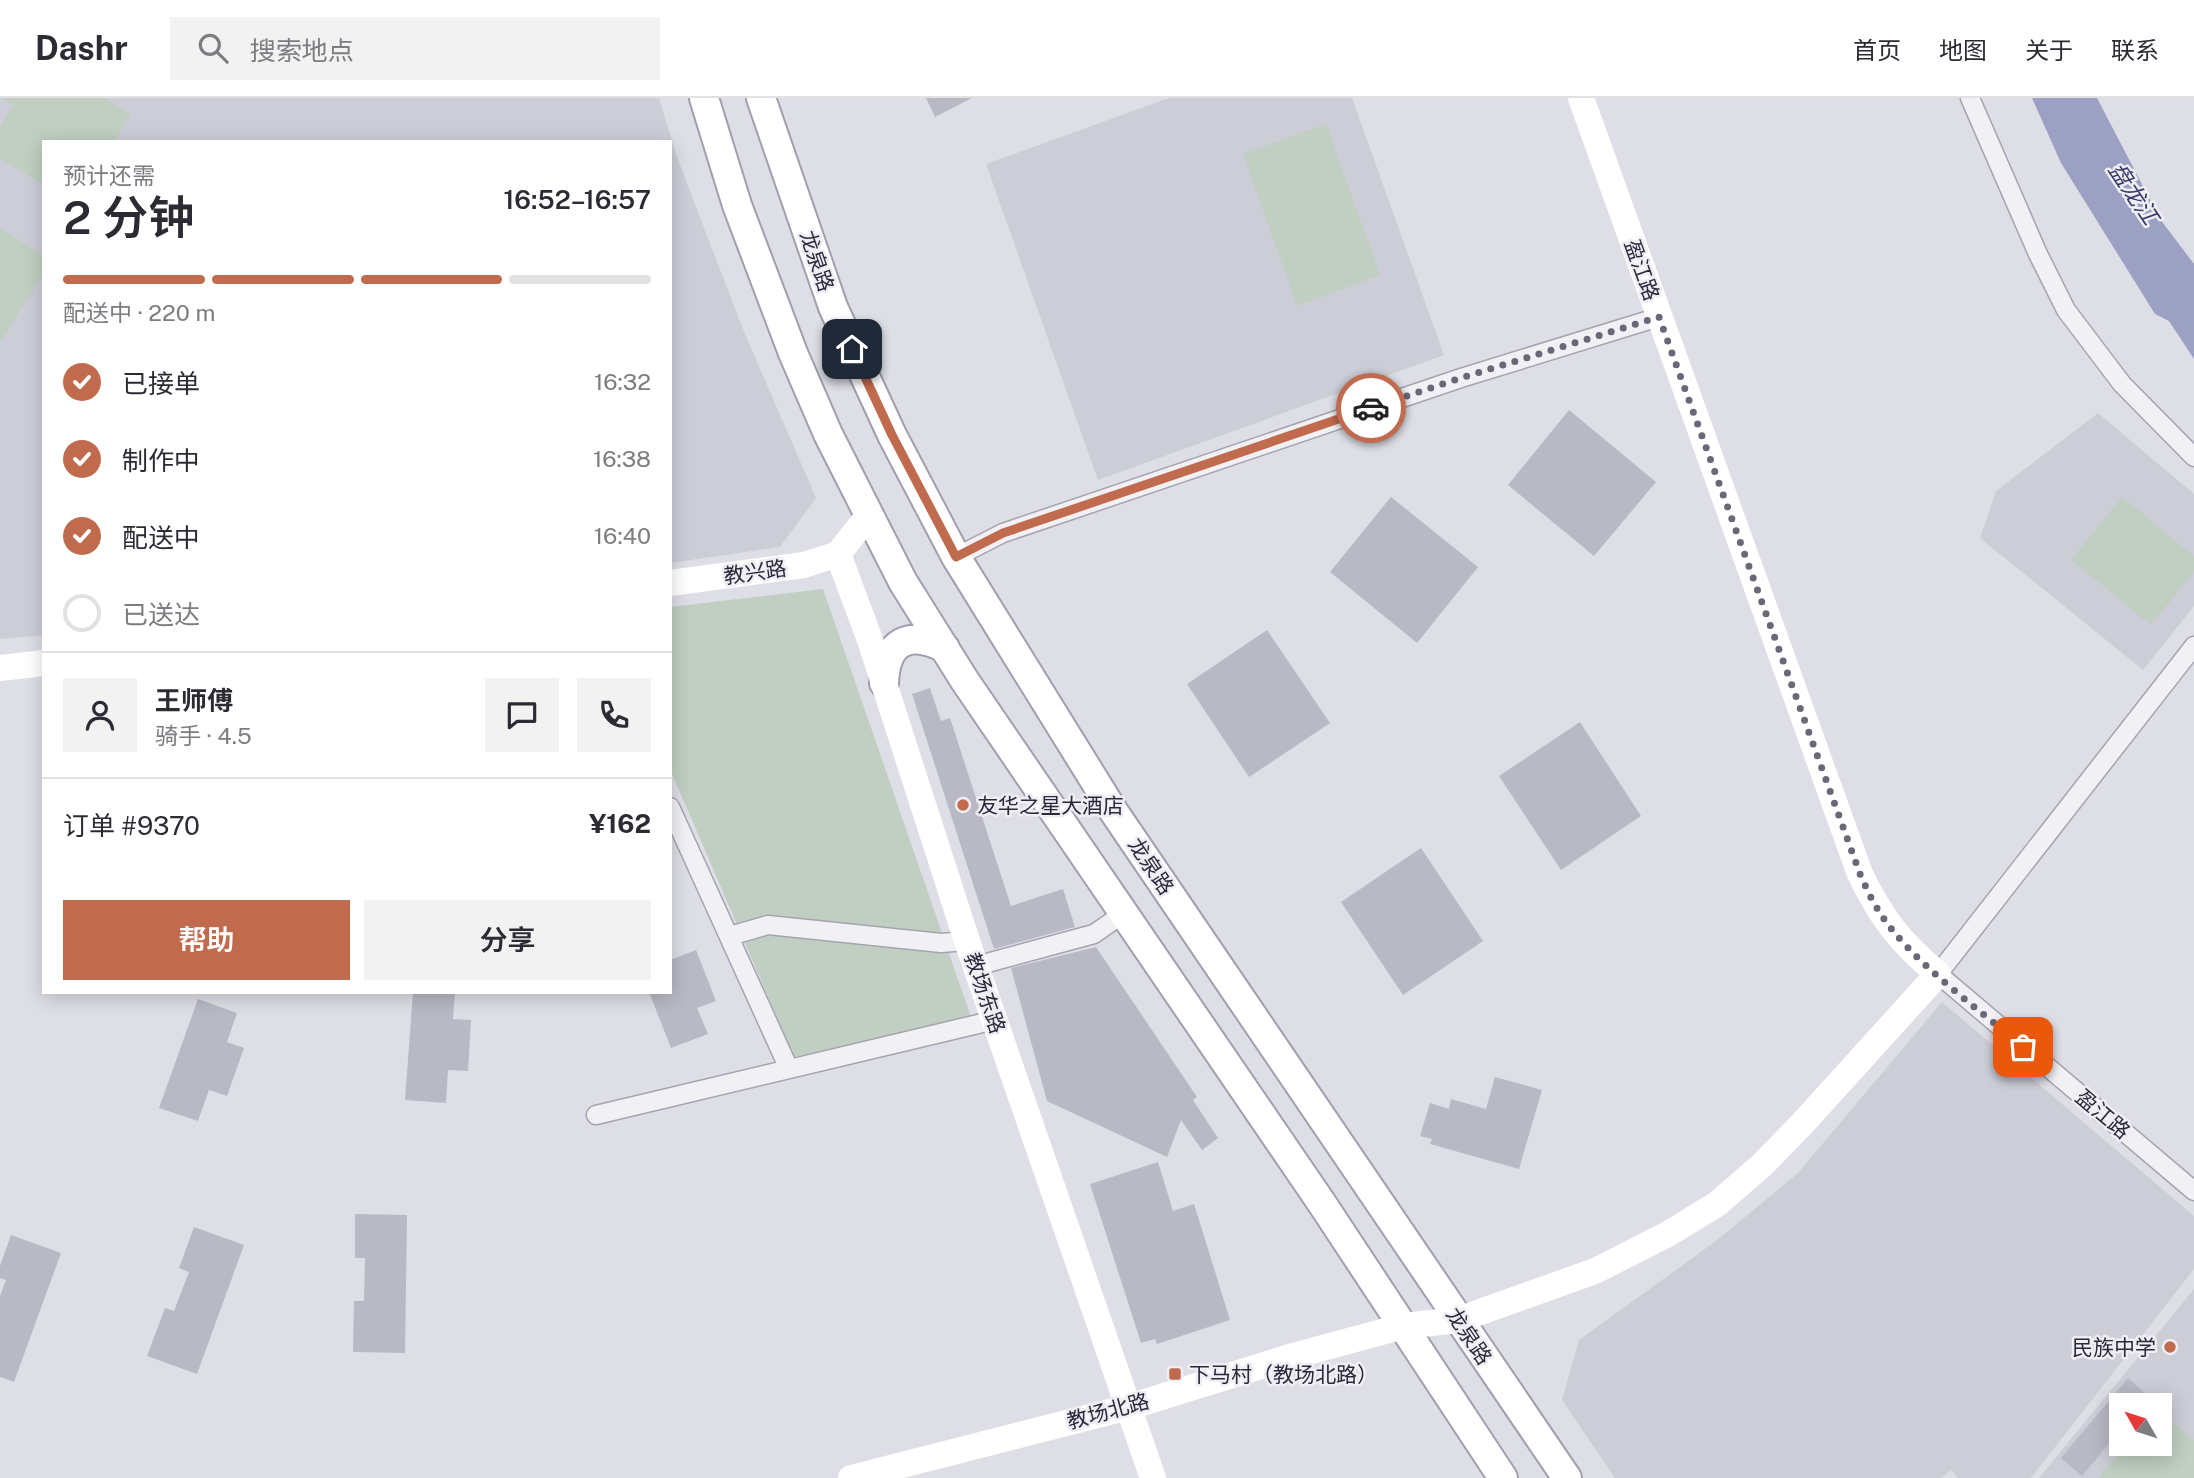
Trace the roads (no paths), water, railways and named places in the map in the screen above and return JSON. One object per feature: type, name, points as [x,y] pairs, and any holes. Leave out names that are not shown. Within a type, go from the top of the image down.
[{"type":"main road","points":[[704,98],[737,205],[793,352],[828,434],[903,582],[1404,1326],[1503,1478]]},
{"type":"main road","name":"龙泉路","points":[[761,98],[832,307],[892,435],[956,557],[1114,812],[1567,1478]]},
{"type":"main road","points":[[884,683],[885,663],[896,647],[921,639],[945,648]]},
{"type":"street","name":"盈江路","points":[[1581,98],[1860,874],[1878,910],[1909,950],[2194,1191]]},
{"type":"street","points":[[1970,98],[2038,254],[2066,310],[2122,384],[2194,457]]},
{"type":"street","points":[[956,557],[1003,533],[1461,378],[1659,317]]},
{"type":"street","points":[[838,554],[869,515]]},
{"type":"street","name":"教兴路","points":[[672,583],[804,565],[838,554]]},
{"type":"street","name":"教场东路","points":[[838,554],[884,683],[967,941],[1153,1478]]},
{"type":"street","points":[[1938,974],[2194,646]]},
{"type":"street","points":[[0,668],[42,663]]},
{"type":"street","points":[[672,811],[789,1069]]},
{"type":"street","points":[[976,966],[1094,934],[1124,913]]},
{"type":"street","points":[[730,936],[768,925],[942,943],[967,941]]},
{"type":"street","name":"教场北路","points":[[851,1478],[1129,1407],[1293,1356],[1404,1326],[1458,1320],[1595,1271],[1668,1234],[1717,1204],[1762,1165],[1802,1124],[1938,974]]},
{"type":"street","points":[[596,1115],[995,1020]]},
{"type":"water","name":"盘龙江","points":[[2032,98],[2097,98],[2160,219],[2194,264],[2194,359],[2169,321],[2155,314],[2061,163]]},
{"type":"place","name":"友华之星大酒店","points":[[963,805]]},
{"type":"place","name":"民族中学","points":[[2170,1347]]},
{"type":"place","name":"下马村（教场北路）","points":[[1175,1374]]}]
